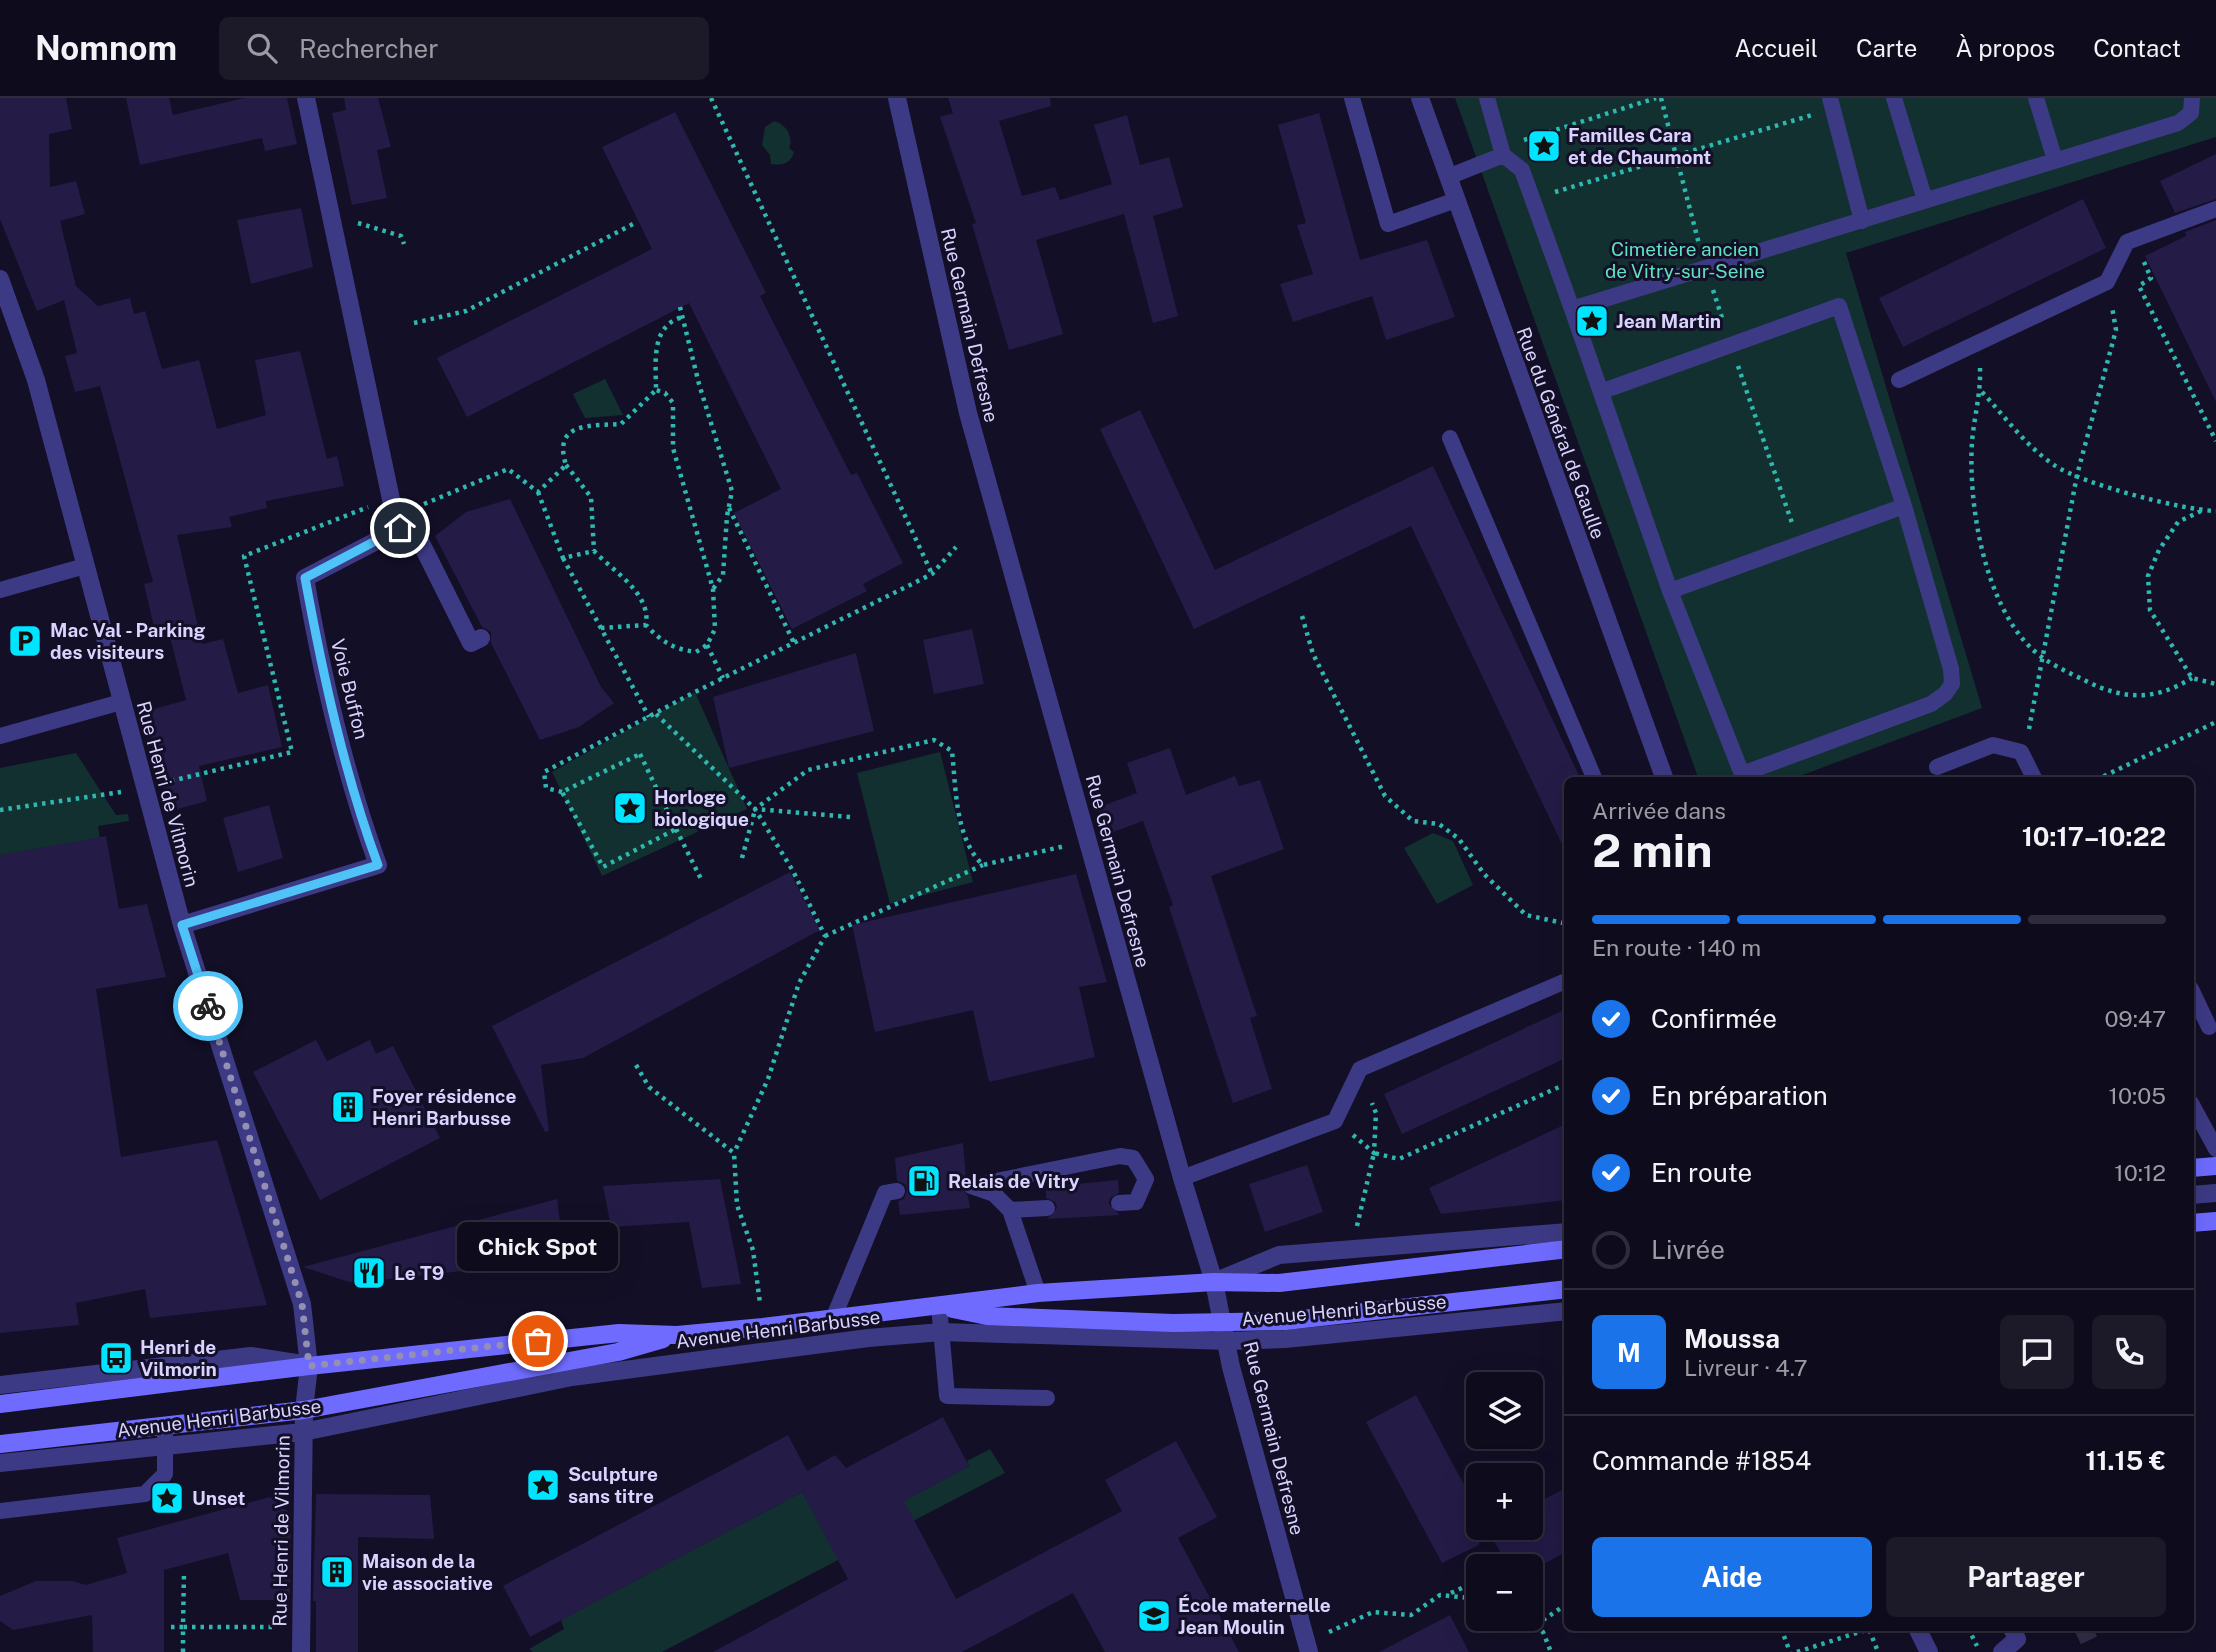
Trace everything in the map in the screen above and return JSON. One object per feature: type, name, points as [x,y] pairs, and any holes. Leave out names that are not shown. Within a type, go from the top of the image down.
[{"type":"main road","points":[[2194,1168],[2216,1166]]},
{"type":"main road","points":[[2194,1223],[2216,1221]]},
{"type":"main road","name":"Avenue Henri Barbusse","points":[[0,1404],[309,1366],[619,1333],[677,1335],[764,1327],[1038,1293],[1214,1282],[1279,1283],[1564,1249]]},
{"type":"main road","name":"Avenue Henri Barbusse","points":[[939,1306],[987,1316],[1285,1321],[1564,1289]]},
{"type":"main road","name":"Avenue Henri Barbusse","points":[[0,1444],[304,1410],[618,1352],[677,1335]]},
{"type":"street","points":[[306,98],[391,501]]},
{"type":"street","name":"Rue Germain Defresne","points":[[897,98],[968,412],[1182,1178],[1214,1282],[1264,1495],[1307,1646]]},
{"type":"street","name":"Rue du Général de Gaulle","points":[[1420,98],[1664,777]]},
{"type":"street","name":"Rue Henri de Vilmorin","points":[[0,279],[36,380],[143,788],[182,925],[302,1304],[309,1366],[303,1432],[300,1652]]},
{"type":"street","points":[[400,528],[411,523],[471,643],[481,638]]},
{"type":"street","name":"Voie Buffon","points":[[182,925],[378,865],[358,809],[318,650],[305,578],[400,528]]},
{"type":"street","points":[[2194,1195],[2216,1193]]},
{"type":"street","name":"Avenue Henri Barbusse","points":[[1214,1282],[1279,1255],[1564,1232]]},
{"type":"street","name":"Avenue Henri Barbusse","points":[[0,1463],[303,1432],[572,1377],[942,1332],[1228,1341],[1285,1339],[1564,1311]]},
{"type":"street","name":"Avenue Henri Barbusse","points":[[0,1385],[251,1356],[309,1366]]},
{"type":"street","points":[[1918,1631],[1929,1652]]},
{"type":"street","points":[[2001,1652],[2015,1633]]},
{"type":"lane","points":[[1352,98],[1388,224],[1456,200]]},
{"type":"lane","points":[[1487,98],[1502,151],[1522,170],[1603,391],[1670,591],[1742,774],[1931,704],[1945,694],[1952,684],[1951,669],[1904,506],[1839,306],[1603,391]]},
{"type":"lane","points":[[1895,98],[1925,200]]},
{"type":"lane","points":[[2036,98],[2055,160]]},
{"type":"lane","points":[[1572,309],[2178,123],[2191,113],[2192,98]]},
{"type":"lane","points":[[1831,103],[1862,222]]},
{"type":"lane","points":[[1448,177],[1502,151]]},
{"type":"lane","points":[[1899,380],[2107,282],[2127,242],[2216,209]]},
{"type":"lane","points":[[1450,438],[1594,777]]},
{"type":"lane","points":[[1670,591],[1904,506]]},
{"type":"lane","points":[[0,590],[85,566]]},
{"type":"lane","points":[[0,736],[121,702]]},
{"type":"lane","points":[[1937,767],[1993,745],[2021,752],[2034,777]]},
{"type":"lane","points":[[1182,1178],[1335,1121],[1360,1069],[1564,982]]},
{"type":"lane","points":[[2194,994],[2212,1025],[2216,1042]]},
{"type":"lane","points":[[2194,1109],[2216,1149]]},
{"type":"lane","points":[[1038,1293],[1010,1210],[994,1194],[969,1186],[1120,1156],[1133,1158],[1146,1179],[1136,1202],[1119,1203]]},
{"type":"lane","points":[[833,1319],[885,1193],[897,1191]]},
{"type":"lane","points":[[1010,1210],[1047,1208]]},
{"type":"lane","points":[[939,1306],[947,1396],[1047,1398]]},
{"type":"lane","points":[[0,1511],[145,1494],[165,1474],[165,1426]]},
{"type":"path","points":[[711,98],[932,574]]},
{"type":"path","points":[[1502,151],[1656,98]]},
{"type":"path","points":[[1532,199],[1831,103]]},
{"type":"path","points":[[331,222],[345,218],[401,236],[404,244]]},
{"type":"path","points":[[414,323],[466,311],[635,223]]},
{"type":"path","points":[[2134,239],[2151,278],[2139,286],[2216,441]]},
{"type":"path","points":[[2021,752],[2031,723],[2077,475],[2116,330],[2107,282]]},
{"type":"path","points":[[680,307],[699,384],[732,491],[728,507],[723,575],[713,589]]},
{"type":"path","points":[[646,625],[648,614],[643,602],[594,551],[590,497],[566,466],[563,455],[565,442],[571,433],[583,425],[621,424],[656,390],[659,335],[666,324],[682,317]]},
{"type":"path","points":[[1979,342],[1981,392],[1972,440],[1971,498],[1990,573],[2010,621],[2031,648],[2043,658],[2110,693],[2143,697],[2177,688],[2192,678]]},
{"type":"path","points":[[646,625],[660,641],[676,649],[696,652],[707,645],[715,629],[713,589],[673,448],[673,403],[665,393],[656,390]]},
{"type":"path","points":[[1981,392],[2024,442],[2057,467],[2202,511],[2216,511]]},
{"type":"path","points":[[538,492],[566,466]]},
{"type":"path","points":[[400,528],[401,514],[508,469],[538,492],[563,558],[649,717]]},
{"type":"path","points":[[143,788],[292,752],[244,556],[391,501]]},
{"type":"path","points":[[728,507],[794,643]]},
{"type":"path","points":[[2202,511],[2178,522],[2159,550],[2148,576],[2150,610],[2192,678],[2216,684]]},
{"type":"path","points":[[701,879],[640,754],[562,792],[546,788],[544,772],[723,678],[932,574],[956,547]]},
{"type":"path","points":[[563,558],[594,551]]},
{"type":"path","points":[[1302,616],[1313,654],[1385,796],[1413,821],[1439,824],[1460,839],[1484,874],[1526,915],[1564,923]]},
{"type":"path","points":[[601,628],[646,625]]},
{"type":"path","points":[[707,645],[723,678]]},
{"type":"path","points":[[656,715],[755,809],[793,871],[825,936]]},
{"type":"path","points":[[2102,777],[2216,722]]},
{"type":"path","points":[[742,858],[755,809],[808,770],[934,740],[952,751],[958,809],[971,854],[983,865]]},
{"type":"path","points":[[562,792],[603,867],[676,829]]},
{"type":"path","points":[[0,810],[107,794]]},
{"type":"path","points":[[755,809],[850,817]]},
{"type":"path","points":[[764,1327],[753,1250],[737,1205],[734,1153],[768,1079],[799,983],[825,936],[983,865],[1087,840]]},
{"type":"path","points":[[636,1065],[649,1087],[734,1153]]},
{"type":"path","points":[[1352,1250],[1374,1153],[1399,1159],[1564,1085]]},
{"type":"path","points":[[183,1652],[184,1573]]},
{"type":"path","points":[[1448,1595],[1466,1586]]},
{"type":"path","points":[[1307,1646],[1373,1612],[1411,1615],[1440,1595],[1466,1597]]},
{"type":"path","points":[[1543,1620],[1564,1606]]},
{"type":"path","points":[[171,1628],[301,1627]]},
{"type":"path","points":[[1542,1631],[1550,1652]]},
{"type":"path","points":[[1781,1631],[1790,1652]]},
{"type":"path","points":[[1797,1652],[1863,1631]]},
{"type":"path","points":[[1870,1631],[1878,1652]]},
{"type":"path","points":[[1970,1631],[1980,1652]]},
{"type":"green space","name":"Cimetière ancien de Vitry-sur-Seine","points":[[1455,98],[2216,98],[2216,137],[1846,253],[1982,708],[1797,777],[1698,777]]},
{"type":"green space","points":[[774,121],[788,132],[789,148],[794,152],[788,162],[782,164],[771,164],[770,155],[762,145],[765,127]]},
{"type":"green space","points":[[605,379],[623,415],[585,418],[573,394]]},
{"type":"green space","points":[[695,692],[747,809],[602,876],[552,772]]},
{"type":"green space","points":[[940,752],[973,882],[890,904],[857,773]]},
{"type":"green space","points":[[76,753],[116,815],[128,814],[129,821],[98,826],[101,844],[0,855],[0,768]]},
{"type":"green space","points":[[1433,833],[1453,841],[1473,885],[1437,904],[1404,848]]},
{"type":"green space","points":[[990,1449],[1005,1473],[662,1652],[533,1652],[529,1649],[564,1629],[561,1620],[802,1492],[829,1541],[969,1466],[967,1461]]},
{"type":"building","points":[[0,98],[66,98],[72,129],[49,134],[50,187],[76,181],[85,214],[60,221],[76,286],[98,306],[130,298],[134,314],[145,311],[162,369],[199,360],[217,429],[266,415],[255,360],[300,351],[327,459],[337,456],[344,486],[266,501],[267,508],[229,517],[232,527],[177,535],[202,644],[223,639],[238,693],[268,685],[282,747],[199,766],[207,801],[170,811],[144,712],[186,700],[170,637],[157,640],[144,584],[153,582],[100,386],[75,392],[65,356],[77,353],[64,300],[37,311],[0,219]]},
{"type":"building","points":[[126,98],[169,98],[173,115],[244,98],[287,98],[297,144],[265,151],[262,138],[140,165]]},
{"type":"building","points":[[344,98],[378,98],[391,147],[377,150],[387,198],[352,205],[332,113],[346,110]]},
{"type":"building","points":[[948,98],[1050,98],[1051,106],[999,121],[1022,196],[1055,187],[1060,200],[1112,184],[1094,125],[1127,115],[1140,165],[1169,157],[1183,207],[1153,216],[1178,316],[1153,323],[1124,214],[1036,240],[1063,334],[1009,350],[972,224],[976,223],[940,117],[953,113]]},
{"type":"building","points":[[675,112],[766,293],[760,296],[851,475],[857,473],[903,563],[863,584],[867,591],[792,629],[734,513],[781,489],[689,303],[467,417],[437,358],[652,249],[602,147]]},
{"type":"building","points":[[1319,113],[1360,260],[1427,240],[1455,317],[1386,340],[1372,296],[1293,322],[1280,284],[1313,274],[1297,225],[1306,223],[1278,125]]},
{"type":"building","points":[[2216,154],[2216,199],[2175,213],[2160,181]]},
{"type":"building","points":[[2083,199],[2106,248],[1903,347],[1879,298]]},
{"type":"building","points":[[301,208],[313,267],[251,284],[237,220]]},
{"type":"building","points":[[2216,220],[2216,402],[2145,256],[2186,236],[2185,232]]},
{"type":"building","points":[[1140,410],[1215,570],[1433,466],[1580,777],[1564,777],[1564,849],[1411,526],[1194,629],[1100,429]]},
{"type":"building","points":[[510,499],[601,687],[614,703],[579,727],[540,740],[491,643],[491,632],[482,627],[435,536],[466,512]]},
{"type":"building","points":[[972,629],[984,684],[934,694],[923,640]]},
{"type":"building","points":[[856,653],[874,731],[729,768],[713,697]]},
{"type":"building","points":[[1170,748],[1186,795],[1235,776],[1239,786],[1260,780],[1284,849],[1211,876],[1257,1016],[1250,1018],[1272,1089],[1233,1103],[1169,907],[1173,905],[1143,821],[1105,835],[1097,808],[1137,793],[1127,763]]},
{"type":"building","points":[[269,805],[283,858],[238,872],[223,818]]},
{"type":"building","points":[[106,836],[119,909],[147,904],[166,977],[96,989],[121,1157],[217,1140],[267,1305],[150,1318],[145,1289],[76,1303],[79,1325],[0,1333],[0,855]]},
{"type":"building","points":[[790,872],[820,930],[583,1058],[541,1065],[549,1131],[545,1132],[492,1026]]},
{"type":"building","points":[[1076,874],[1107,982],[1079,987],[1095,1057],[989,1082],[973,1010],[875,1032],[852,925]]},
{"type":"building","points":[[1564,1010],[1564,1059],[1402,1134],[1384,1094]]},
{"type":"building","name":"Foyer résidence Henri Barbusse","points":[[316,1040],[327,1061],[370,1040],[376,1054],[393,1046],[440,1138],[320,1200],[253,1072]]},
{"type":"building","points":[[1564,1125],[1564,1200],[1441,1214],[1429,1188]]},
{"type":"building","points":[[963,1143],[966,1177],[961,1187],[968,1196],[970,1208],[900,1215],[898,1201],[904,1199],[907,1190],[905,1184],[897,1181],[895,1158]]},
{"type":"building","points":[[1307,1165],[1323,1212],[1265,1232],[1249,1184]]},
{"type":"building","points":[[720,1179],[741,1284],[702,1288],[689,1222],[611,1227],[603,1186]]},
{"type":"building","points":[[1118,1180],[1119,1193],[1110,1198],[1109,1204],[1120,1215],[1047,1219],[1057,1208],[1055,1202],[1046,1198],[1046,1187]]},
{"type":"building","points":[[557,1199],[565,1260],[360,1282],[349,1282],[303,1267]]},
{"type":"building","points":[[1416,1395],[1466,1488],[1466,1540],[1479,1540],[1479,1545],[1442,1563],[1366,1422]]},
{"type":"building","points":[[943,1417],[969,1466],[904,1501],[956,1599],[1122,1511],[1105,1480],[1176,1441],[1217,1517],[1178,1538],[1239,1652],[1105,1652],[1073,1593],[962,1652],[713,1652],[848,1579],[802,1492],[530,1637],[503,1586],[788,1435],[807,1471],[835,1455],[846,1468]]},
{"type":"building","points":[[1564,1489],[1564,1553],[1543,1564],[1543,1554],[1501,1554],[1494,1540],[1543,1540],[1543,1500]]},
{"type":"building","name":"Maison de la vie associative","points":[[316,1494],[430,1495],[434,1539],[358,1537],[358,1652],[316,1652],[316,1601],[313,1601]]},
{"type":"building","points":[[270,1497],[291,1514],[290,1600],[240,1600],[228,1553],[164,1570],[164,1652],[93,1652],[92,1615],[13,1630],[0,1621],[0,1596],[36,1581],[72,1581],[86,1585],[127,1573],[117,1538]]},
{"type":"building","points":[[1450,1615],[1469,1652],[1379,1652],[1425,1628]]},
{"type":"tunnel","points":[[2077,1636],[2088,1631]]},
{"type":"way so far","points":[[208,1006],[302,1304],[309,1366],[538,1341]]},
{"type":"place","name":"Familles Cara et de Chaumont","points":[[1544,146]]},
{"type":"place","name":"Jean Martin","points":[[1592,321]]},
{"type":"place","name":"Mac Val - Parking des visiteurs","points":[[25,641]]},
{"type":"place","name":"Horloge biologique","points":[[630,808]]},
{"type":"place","name":"Foyer résidence Henri Barbusse","points":[[348,1107]]},
{"type":"place","name":"Relais de Vitry","points":[[924,1181]]},
{"type":"place","name":"Le T9","points":[[369,1273]]},
{"type":"place","name":"Chick Spot","points":[[538,1341]]},
{"type":"place","name":"Henri de Vilmorin","points":[[116,1358]]},
{"type":"place","name":"Sculpture sans titre","points":[[543,1485]]},
{"type":"place","name":"Unset","points":[[167,1498]]},
{"type":"place","name":"Maison de la vie associative","points":[[337,1572]]},
{"type":"place","name":"École maternelle Jean Moulin","points":[[1154,1616]]},
{"type":"route","points":[[208,1006],[182,925],[378,865],[358,809],[318,650],[305,578],[400,528]]}]
